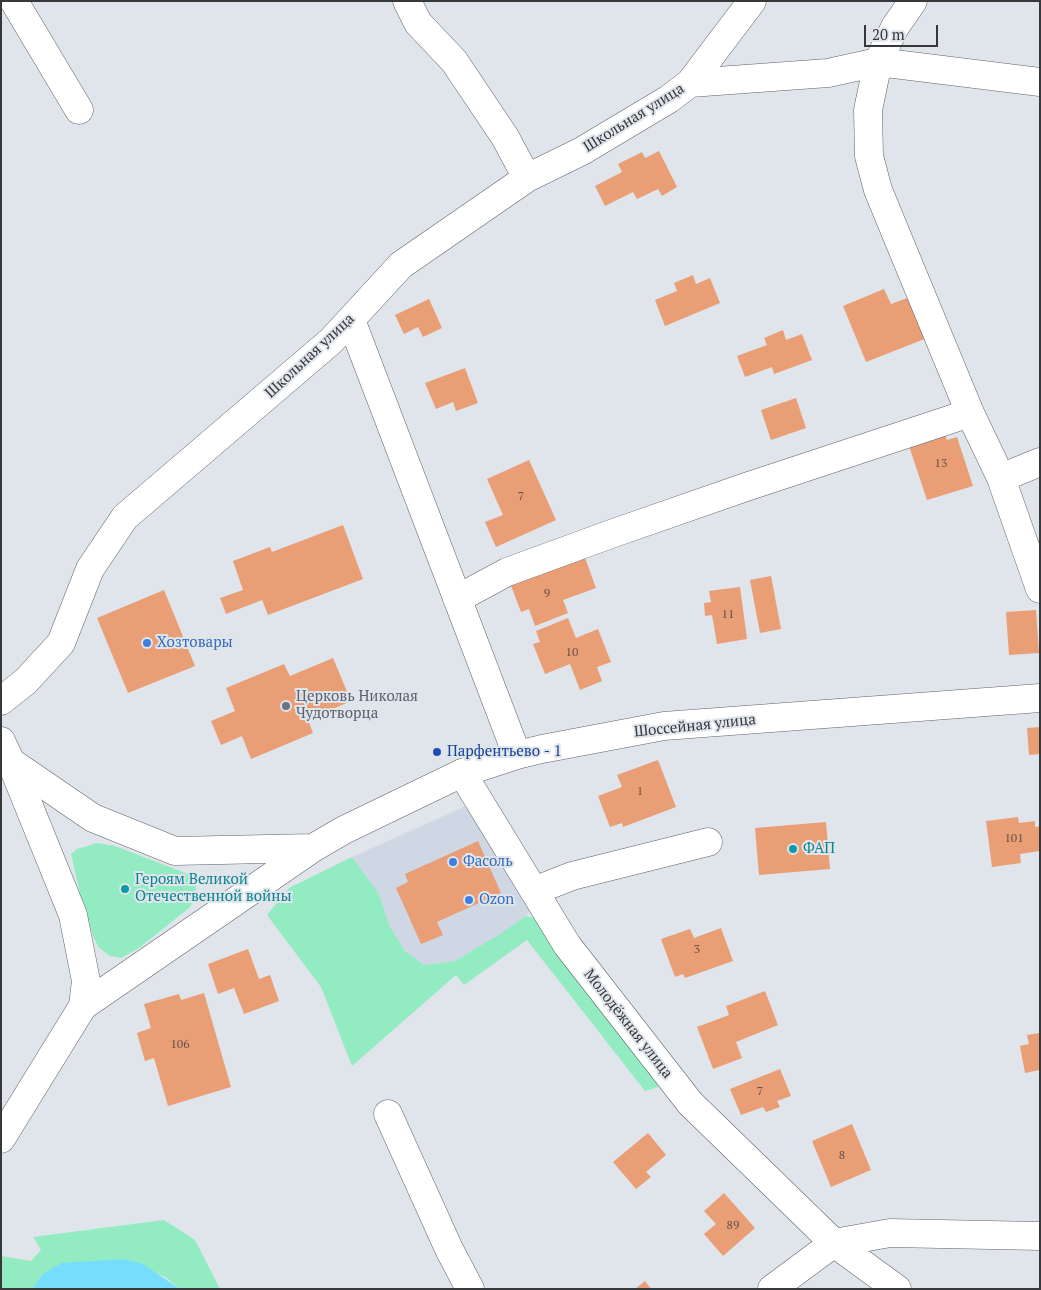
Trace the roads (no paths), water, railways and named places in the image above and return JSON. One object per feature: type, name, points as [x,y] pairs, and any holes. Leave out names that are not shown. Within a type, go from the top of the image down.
[{"type":"street","points":[[14,1],[79,110]]},
{"type":"street","points":[[407,1],[418,22],[454,61],[505,137],[526,178]]},
{"type":"street","name":"Школьная улица","points":[[1,701],[26,681],[61,643],[90,569],[125,518],[324,347],[401,265],[526,178],[582,151],[669,99],[690,83],[752,1]]},
{"type":"street","points":[[913,1],[895,27],[878,62],[868,110],[869,156],[878,190],[970,412],[1002,478],[1040,589]]},
{"type":"street","name":"Школьная улица","points":[[690,83],[828,73],[878,62],[1040,82]]},
{"type":"street","points":[[351,320],[517,755]]},
{"type":"street","points":[[457,599],[507,572],[602,537],[970,412]]},
{"type":"street","points":[[1002,478],[1040,462]]},
{"type":"street","name":"Шоссейная улица","points":[[83,1006],[313,848],[344,830],[462,773],[517,755],[664,726],[1040,698]]},
{"type":"street","points":[[6,751],[93,818],[175,851],[313,848]]},
{"type":"street","points":[[1,1139],[83,1006],[86,981],[72,915],[6,751]]},
{"type":"street","name":"Молодёжная улица","points":[[462,773],[567,945],[690,1103],[834,1242],[897,1289]]},
{"type":"street","points":[[534,891],[572,876],[708,842]]},
{"type":"street","points":[[388,1114],[449,1249],[470,1289]]},
{"type":"street","points":[[772,1289],[834,1242],[890,1233],[1040,1236]]},
{"type":"water","points":[[123,1259],[143,1264],[180,1289],[33,1289],[42,1275],[61,1263]]},
{"type":"place","name":"Хозтовары","points":[[147,643]]},
{"type":"place","name":"Церковь Николая Чудотворца","points":[[286,706]]},
{"type":"place","name":"Парфентьево - 1","points":[[437,752]]},
{"type":"place","name":"ФАП","points":[[793,849]]},
{"type":"place","name":"Фасоль","points":[[453,862]]},
{"type":"place","name":"Героям Великой Отечественной войны","points":[[125,889]]},
{"type":"place","name":"Ozon","points":[[469,900]]}]
